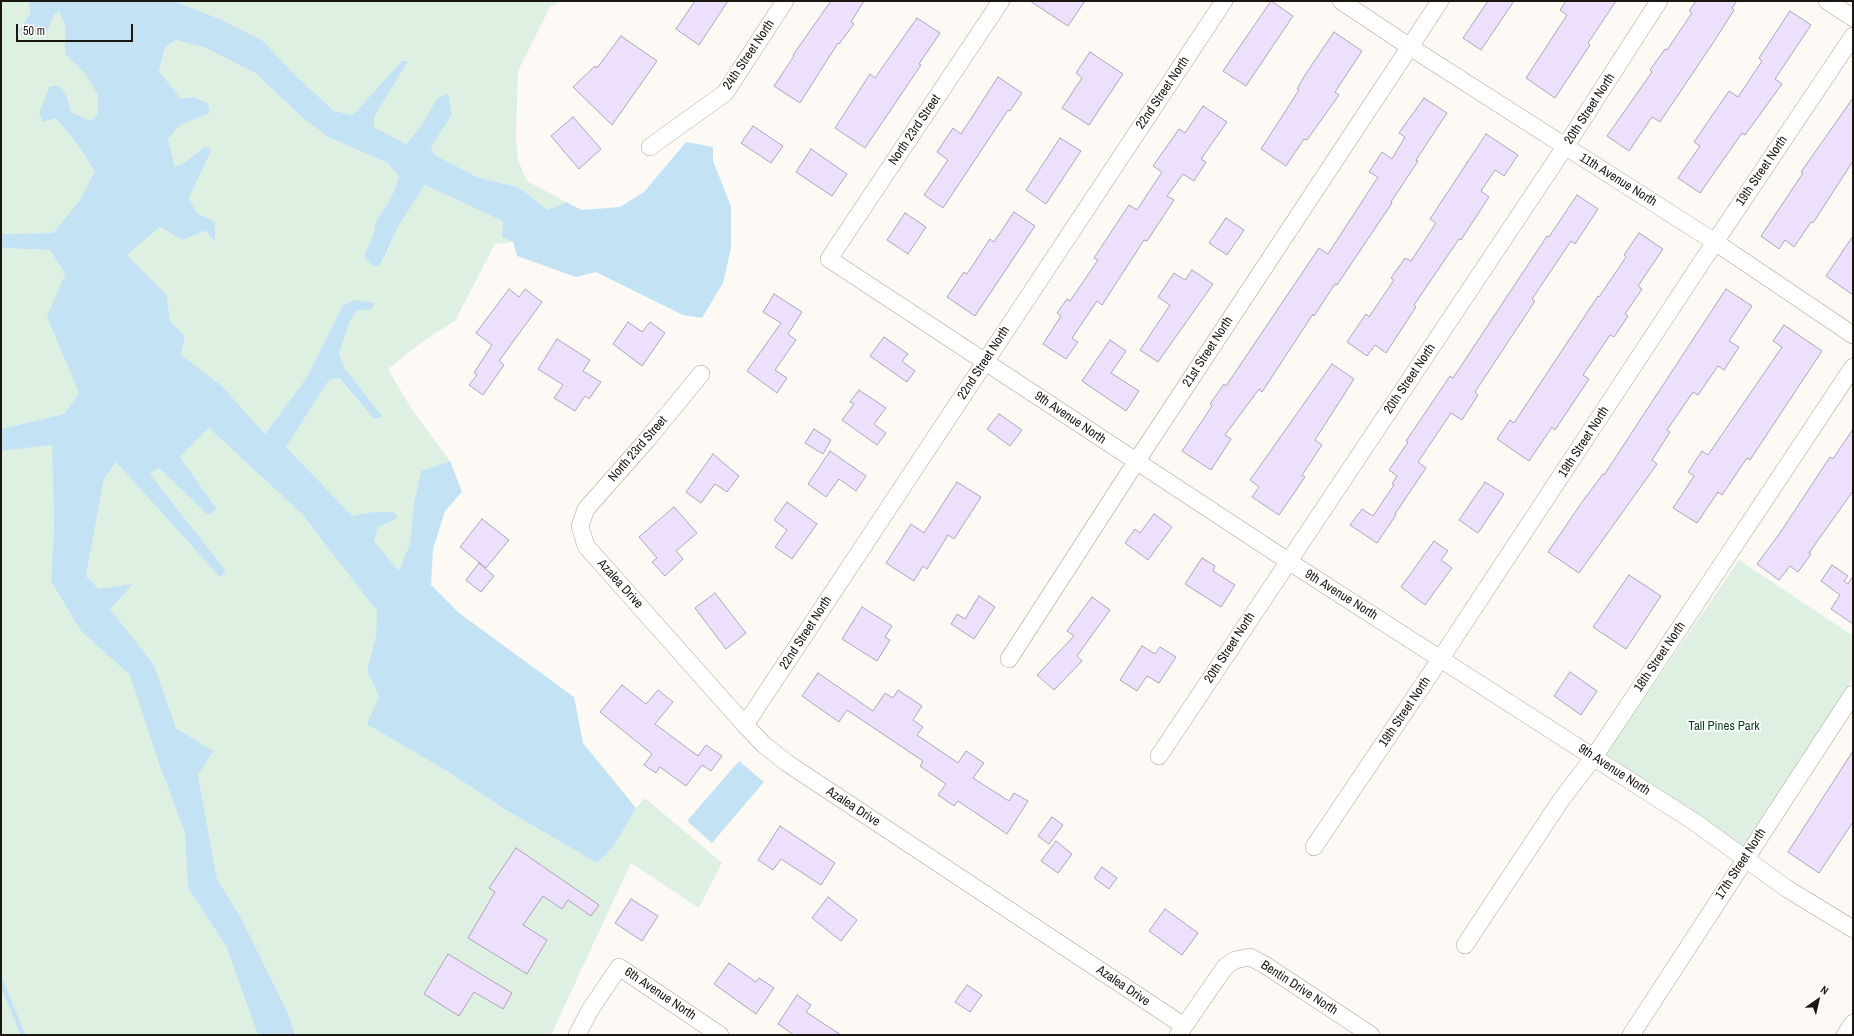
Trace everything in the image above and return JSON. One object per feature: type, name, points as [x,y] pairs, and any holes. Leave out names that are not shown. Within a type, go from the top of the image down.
[{"type":"street","name":"24th Street North","points":[[650,147],[725,93],[785,1]]},
{"type":"street","name":"North 23rd Street","points":[[829,259],[1001,1]]},
{"type":"street","name":"22nd Street North","points":[[745,725],[1224,1]]},
{"type":"street","name":"11th Avenue North","points":[[1341,1],[1565,147],[1715,242],[1853,335]]},
{"type":"street","name":"21st Street North","points":[[1009,659],[1136,462],[1440,1]]},
{"type":"street","name":"20th Street North","points":[[1159,756],[1565,147],[1659,1]]},
{"type":"street","points":[[1827,1],[1853,18]]},
{"type":"street","name":"19th Street North","points":[[1314,847],[1442,658],[1715,242],[1853,36]]},
{"type":"street","name":"9th Avenue North","points":[[829,259],[1288,561],[1442,658],[1696,823],[1786,888],[1853,930]]},
{"type":"street","name":"18th Street North","points":[[1465,945],[1561,800],[1594,757],[1853,367]]},
{"type":"street","name":"North 23rd Street","points":[[580,526],[586,509],[646,441],[701,374]]},
{"type":"street","name":"Azalea Drive","points":[[580,526],[586,546],[764,745],[787,763],[1181,1030]]},
{"type":"street","name":"17th Street North","points":[[1631,1035],[1853,694]]},
{"type":"street","name":"Bentin Drive North","points":[[1181,1030],[1225,967],[1236,960],[1250,957],[1266,965],[1371,1035]]},
{"type":"street","name":"6th Avenue North","points":[[577,1035],[590,1010],[619,967],[720,1035]]},
{"type":"street","points":[[1845,1035],[1853,1023]]},
{"type":"green space","points":[[1,1],[29,1],[30,14],[19,30],[47,32],[54,15],[59,11],[65,25],[65,54],[84,71],[98,95],[98,113],[91,121],[71,112],[67,97],[43,122],[56,118],[75,141],[95,171],[80,200],[53,233],[1,234]]},
{"type":"green space","points":[[174,1],[562,1],[550,7],[518,71],[516,137],[518,160],[527,181],[566,202],[548,210],[520,188],[477,177],[435,155],[431,147],[452,115],[421,126],[406,144],[374,127],[374,117],[407,61],[402,62],[353,115],[334,111],[295,75],[262,40],[220,19]]},
{"type":"green space","points":[[176,40],[206,48],[255,73],[303,118],[328,137],[388,163],[399,177],[391,198],[375,223],[374,233],[364,256],[381,266],[399,225],[425,185],[504,221],[513,242],[495,244],[455,321],[426,339],[388,369],[411,408],[450,461],[421,471],[414,503],[410,543],[399,571],[374,541],[378,527],[398,518],[374,512],[352,517],[286,447],[329,380],[338,378],[374,419],[383,417],[345,369],[339,354],[350,321],[357,310],[371,310],[343,305],[307,377],[265,434],[222,386],[181,355],[185,336],[170,321],[167,295],[126,255],[160,227],[182,240],[206,229],[215,241],[215,222],[197,213],[189,198],[212,149],[203,147],[184,163],[175,168],[168,139],[180,125],[210,113],[208,103],[193,97],[181,99],[159,71],[165,47]]},
{"type":"green space","points":[[1,248],[50,250],[65,274],[48,318],[79,393],[64,414],[1,429]]},
{"type":"green space","points":[[209,428],[302,514],[378,611],[376,635],[367,671],[379,697],[447,771],[506,810],[597,863],[614,846],[636,808],[645,798],[722,863],[699,908],[631,863],[551,1035],[295,1035],[287,1011],[241,918],[217,879],[198,775],[212,751],[176,728],[154,665],[109,609],[132,585],[99,589],[86,576],[104,479],[116,462],[220,576],[226,571],[150,474],[159,468],[208,515],[217,509],[180,457]]},
{"type":"green space","points":[[52,445],[54,529],[51,583],[81,631],[130,674],[159,764],[185,833],[188,888],[226,946],[258,1035],[1,1035],[1,451]]},
{"type":"green space","name":"Tall Pines Park","points":[[1739,560],[1853,636],[1853,679],[1745,848],[1606,754]]},
{"type":"water","points":[[29,1],[174,1],[220,19],[262,40],[295,75],[334,111],[353,115],[402,61],[408,61],[374,117],[374,127],[406,144],[421,126],[437,99],[448,93],[452,115],[431,147],[435,155],[477,177],[520,188],[548,210],[566,202],[582,210],[620,207],[644,192],[686,142],[713,147],[713,161],[731,206],[731,248],[723,283],[702,318],[683,315],[596,272],[576,277],[517,256],[513,242],[502,237],[503,221],[425,185],[399,225],[380,266],[372,266],[364,256],[374,233],[375,223],[391,198],[399,177],[388,163],[328,137],[303,118],[255,73],[206,48],[176,40],[165,47],[159,71],[181,99],[193,97],[208,103],[210,113],[180,125],[168,139],[175,167],[184,163],[204,147],[212,149],[189,198],[197,213],[215,222],[215,242],[206,230],[182,240],[160,227],[127,255],[167,295],[170,321],[185,336],[181,355],[222,386],[265,434],[307,377],[343,305],[355,300],[375,303],[371,310],[357,310],[350,321],[339,354],[345,369],[383,417],[374,419],[339,378],[329,380],[286,447],[352,516],[374,512],[393,512],[398,518],[378,527],[374,541],[399,571],[410,543],[414,503],[421,471],[450,461],[462,492],[445,511],[433,549],[431,585],[459,613],[574,697],[583,743],[636,808],[614,846],[597,863],[506,810],[447,771],[367,724],[379,697],[367,671],[376,635],[377,611],[302,514],[209,428],[180,457],[217,509],[208,515],[159,468],[150,474],[226,571],[220,577],[116,462],[104,479],[86,576],[99,589],[133,584],[110,609],[154,665],[176,728],[213,751],[198,775],[217,879],[241,918],[287,1011],[295,1035],[258,1035],[226,946],[188,888],[185,833],[159,764],[130,675],[81,631],[51,582],[54,529],[52,445],[1,451],[1,429],[64,414],[79,393],[47,317],[65,274],[50,250],[1,248],[1,234],[53,233],[80,200],[95,171],[75,141],[56,118],[43,122],[39,113],[50,86],[59,86],[67,97],[71,112],[91,121],[98,113],[98,95],[84,72],[65,54],[65,25],[59,11],[54,15],[47,32],[22,36],[19,30],[30,14]]},
{"type":"water","points":[[739,761],[764,782],[712,843],[687,821]]},
{"type":"building","points":[[695,1],[728,1],[699,45],[676,29]]},
{"type":"building","points":[[831,1],[864,1],[851,22],[854,24],[839,44],[838,43],[800,103],[774,86],[794,56],[793,55]]},
{"type":"building","points":[[1030,1],[1085,1],[1068,26]]},
{"type":"building","points":[[1271,1],[1293,16],[1246,86],[1223,71]]},
{"type":"building","points":[[1488,1],[1514,1],[1481,50],[1463,38]]},
{"type":"building","points":[[1566,1],[1616,1],[1588,43],[1590,45],[1555,98],[1526,78],[1567,15],[1560,10]]},
{"type":"building","points":[[1696,1],[1737,1],[1732,8],[1734,10],[1715,40],[1660,122],[1652,117],[1629,151],[1607,136],[1652,72],[1650,70],[1665,49],[1667,50],[1692,13],[1689,11]]},
{"type":"building","points":[[1790,11],[1811,25],[1775,79],[1782,84],[1745,135],[1742,133],[1700,193],[1678,178],[1700,146],[1694,142],[1729,91],[1738,97],[1762,61],[1759,58]]},
{"type":"building","points":[[917,18],[940,33],[919,64],[921,65],[865,148],[835,128],[870,74],[875,78]]},
{"type":"building","points":[[1334,32],[1362,51],[1335,92],[1339,95],[1307,140],[1304,139],[1286,166],[1261,149],[1299,90],[1297,89],[1305,75]]},
{"type":"building","points":[[621,36],[657,61],[612,125],[573,87],[595,66],[597,68]]},
{"type":"building","points":[[1090,52],[1123,74],[1089,125],[1062,108],[1082,78],[1076,73]]},
{"type":"building","points":[[998,77],[1022,93],[1010,111],[1008,110],[943,208],[924,195],[948,160],[937,152],[953,128],[961,134]]},
{"type":"building","points":[[1424,98],[1447,113],[1416,160],[1418,161],[1391,202],[1392,203],[1337,285],[1335,284],[1314,316],[1313,314],[1262,392],[1259,389],[1225,435],[1231,439],[1211,470],[1182,451],[1212,406],[1210,404],[1224,384],[1226,386],[1319,248],[1328,254],[1378,177],[1369,172],[1382,152],[1392,159],[1405,137],[1399,133]]},
{"type":"building","points":[[1853,98],[1853,161],[1813,223],[1811,222],[1794,247],[1785,240],[1779,249],[1761,236],[1803,173],[1801,172]]},
{"type":"building","points":[[1203,106],[1227,122],[1201,159],[1206,162],[1194,181],[1183,174],[1167,196],[1174,200],[1147,241],[1144,240],[1102,305],[1097,301],[1072,338],[1078,342],[1066,359],[1043,344],[1061,316],[1057,313],[1067,299],[1070,301],[1098,260],[1094,258],[1129,205],[1137,210],[1162,172],[1153,166],[1179,129],[1185,133]]},
{"type":"building","points":[[573,117],[601,149],[579,169],[551,136]]},
{"type":"building","points":[[753,126],[783,146],[771,163],[741,143]]},
{"type":"building","points":[[1486,134],[1518,155],[1504,176],[1495,170],[1481,191],[1489,197],[1461,240],[1459,239],[1414,305],[1416,307],[1386,353],[1375,345],[1367,356],[1347,342],[1366,314],[1369,317],[1394,280],[1391,278],[1405,258],[1411,261],[1436,223],[1430,219]]},
{"type":"building","points":[[1060,138],[1081,151],[1046,204],[1026,190]]},
{"type":"building","points":[[811,149],[847,174],[832,196],[796,172]]},
{"type":"building","points":[[1577,195],[1598,209],[1575,244],[1571,241],[1532,299],[1535,301],[1475,392],[1478,395],[1462,420],[1451,413],[1418,462],[1426,468],[1377,543],[1350,525],[1362,509],[1373,516],[1394,485],[1392,484],[1397,476],[1389,470],[1408,442],[1406,441],[1450,376],[1453,378],[1547,236],[1549,237]]},
{"type":"building","points":[[1014,212],[1035,226],[975,316],[947,297],[964,272],[967,274],[990,239],[994,242]]},
{"type":"building","points":[[905,213],[926,227],[908,254],[887,240]]},
{"type":"building","points":[[1226,218],[1244,230],[1227,255],[1209,243]]},
{"type":"building","points":[[1639,233],[1663,249],[1638,286],[1642,289],[1625,314],[1628,316],[1614,337],[1610,335],[1583,375],[1589,379],[1555,430],[1552,427],[1529,461],[1497,439],[1510,420],[1514,423],[1598,296],[1599,297],[1626,257],[1624,255]]},
{"type":"building","points":[[1853,236],[1853,295],[1826,276]]},
{"type":"building","points":[[1192,270],[1213,284],[1158,362],[1140,350],[1170,305],[1158,297],[1174,273],[1185,280]]},
{"type":"building","points":[[509,289],[519,297],[525,289],[542,302],[499,361],[504,365],[483,395],[469,385],[477,375],[474,373],[492,345],[476,333]]},
{"type":"building","points":[[1726,289],[1752,306],[1729,341],[1739,347],[1724,370],[1718,366],[1698,395],[1693,392],[1667,430],[1670,432],[1652,460],[1657,464],[1579,573],[1548,552],[1582,502],[1603,474],[1604,475]]},
{"type":"building","points":[[774,294],[802,312],[788,334],[796,340],[775,370],[787,378],[777,393],[747,371],[781,323],[763,312]]},
{"type":"building","points":[[628,322],[642,332],[650,322],[665,333],[642,366],[613,344]]},
{"type":"building","points":[[1784,325],[1822,351],[1750,460],[1747,458],[1722,495],[1718,492],[1697,523],[1673,508],[1694,476],[1688,472],[1702,451],[1708,455],[1782,347],[1773,341]]},
{"type":"building","points":[[884,337],[908,354],[902,361],[915,371],[907,382],[870,356]]},
{"type":"building","points":[[557,339],[590,360],[583,371],[601,382],[589,399],[585,396],[575,411],[554,398],[563,385],[538,369]]},
{"type":"building","points":[[1110,340],[1126,351],[1111,373],[1139,391],[1126,411],[1082,381]]},
{"type":"building","points":[[1332,364],[1354,379],[1315,440],[1322,445],[1302,475],[1305,477],[1279,515],[1252,497],[1259,487],[1250,480]]},
{"type":"building","points":[[859,390],[886,408],[874,424],[886,433],[877,445],[842,420],[854,404],[850,402]]},
{"type":"building","points":[[999,414],[1022,430],[1010,446],[987,429]]},
{"type":"building","points":[[814,429],[831,440],[823,454],[805,443]]},
{"type":"building","points":[[1853,429],[1853,491],[1809,553],[1811,554],[1798,572],[1790,566],[1779,580],[1757,564],[1780,533],[1830,457],[1833,459]]},
{"type":"building","points":[[830,451],[866,476],[856,491],[839,479],[826,497],[808,484]]},
{"type":"building","points":[[713,454],[739,476],[727,492],[715,484],[701,503],[686,492]]},
{"type":"building","points":[[957,482],[981,497],[954,539],[948,535],[927,569],[923,566],[914,581],[886,563],[911,524],[924,533]]},
{"type":"building","points":[[1485,482],[1504,494],[1478,533],[1459,520]]},
{"type":"building","points":[[787,502],[817,524],[792,559],[775,547],[787,530],[774,520]]},
{"type":"building","points":[[674,507],[697,533],[676,551],[683,559],[665,576],[652,562],[657,558],[639,537]]},
{"type":"building","points":[[1154,514],[1172,527],[1148,560],[1125,543],[1135,529],[1140,533]]},
{"type":"building","points":[[482,519],[509,540],[486,568],[460,547]]},
{"type":"building","points":[[1434,541],[1448,551],[1441,560],[1452,568],[1425,605],[1401,587]]},
{"type":"building","points":[[1202,558],[1215,566],[1213,571],[1235,585],[1221,607],[1185,584]]},
{"type":"building","points":[[479,563],[494,576],[481,592],[466,580]]},
{"type":"building","points":[[1832,565],[1848,576],[1844,581],[1848,584],[1853,576],[1853,624],[1831,609],[1840,595],[1821,581]]},
{"type":"building","points":[[1629,575],[1661,596],[1626,649],[1593,627]]},
{"type":"building","points":[[715,593],[746,633],[726,649],[695,608]]},
{"type":"building","points":[[979,596],[995,607],[974,639],[951,624],[957,614],[965,619]]},
{"type":"building","points":[[1092,597],[1110,610],[1077,656],[1082,661],[1054,690],[1037,675],[1074,636],[1067,631]]},
{"type":"building","points":[[862,607],[892,626],[885,637],[890,640],[877,661],[842,639]]},
{"type":"building","points":[[1142,646],[1155,654],[1160,647],[1176,657],[1159,683],[1147,676],[1137,691],[1120,680]]},
{"type":"building","points":[[1570,672],[1597,691],[1581,715],[1554,696]]},
{"type":"building","points":[[818,673],[873,711],[885,693],[893,698],[898,690],[922,706],[913,720],[923,727],[917,735],[958,763],[966,751],[984,763],[973,778],[1009,801],[1014,793],[1028,801],[1007,834],[958,801],[954,806],[938,795],[946,784],[920,766],[923,761],[847,710],[839,722],[802,696]]},
{"type":"building","points":[[622,685],[646,704],[658,690],[673,702],[655,724],[698,756],[706,745],[722,756],[711,771],[702,765],[686,786],[660,767],[656,773],[644,765],[652,754],[600,712]]},
{"type":"building","points":[[1853,751],[1853,822],[1819,873],[1788,852]]},
{"type":"building","points":[[1052,817],[1063,825],[1049,844],[1038,836]]},
{"type":"building","points":[[780,826],[835,863],[821,885],[781,859],[773,870],[758,860]]},
{"type":"building","points":[[1056,841],[1072,854],[1058,873],[1041,861]]},
{"type":"building","points":[[516,848],[599,905],[591,916],[568,900],[562,909],[543,896],[523,925],[547,940],[527,974],[468,938],[495,892],[489,888]]},
{"type":"building","points":[[1102,867],[1117,878],[1109,889],[1094,878]]},
{"type":"building","points":[[828,897],[857,920],[841,941],[812,918]]},
{"type":"building","points":[[631,899],[658,916],[642,941],[615,923]]},
{"type":"building","points":[[1165,909],[1198,933],[1182,955],[1149,931]]},
{"type":"building","points":[[448,954],[512,993],[503,1009],[474,992],[459,1016],[424,994]]},
{"type":"building","points":[[729,963],[756,982],[759,978],[774,988],[756,1014],[714,984]]},
{"type":"building","points":[[967,985],[982,995],[970,1012],[955,1002]]},
{"type":"building","points":[[797,995],[811,1005],[806,1012],[841,1035],[794,1035],[778,1024]]},
{"type":"waterway","points":[[1,981],[23,1035]]}]
